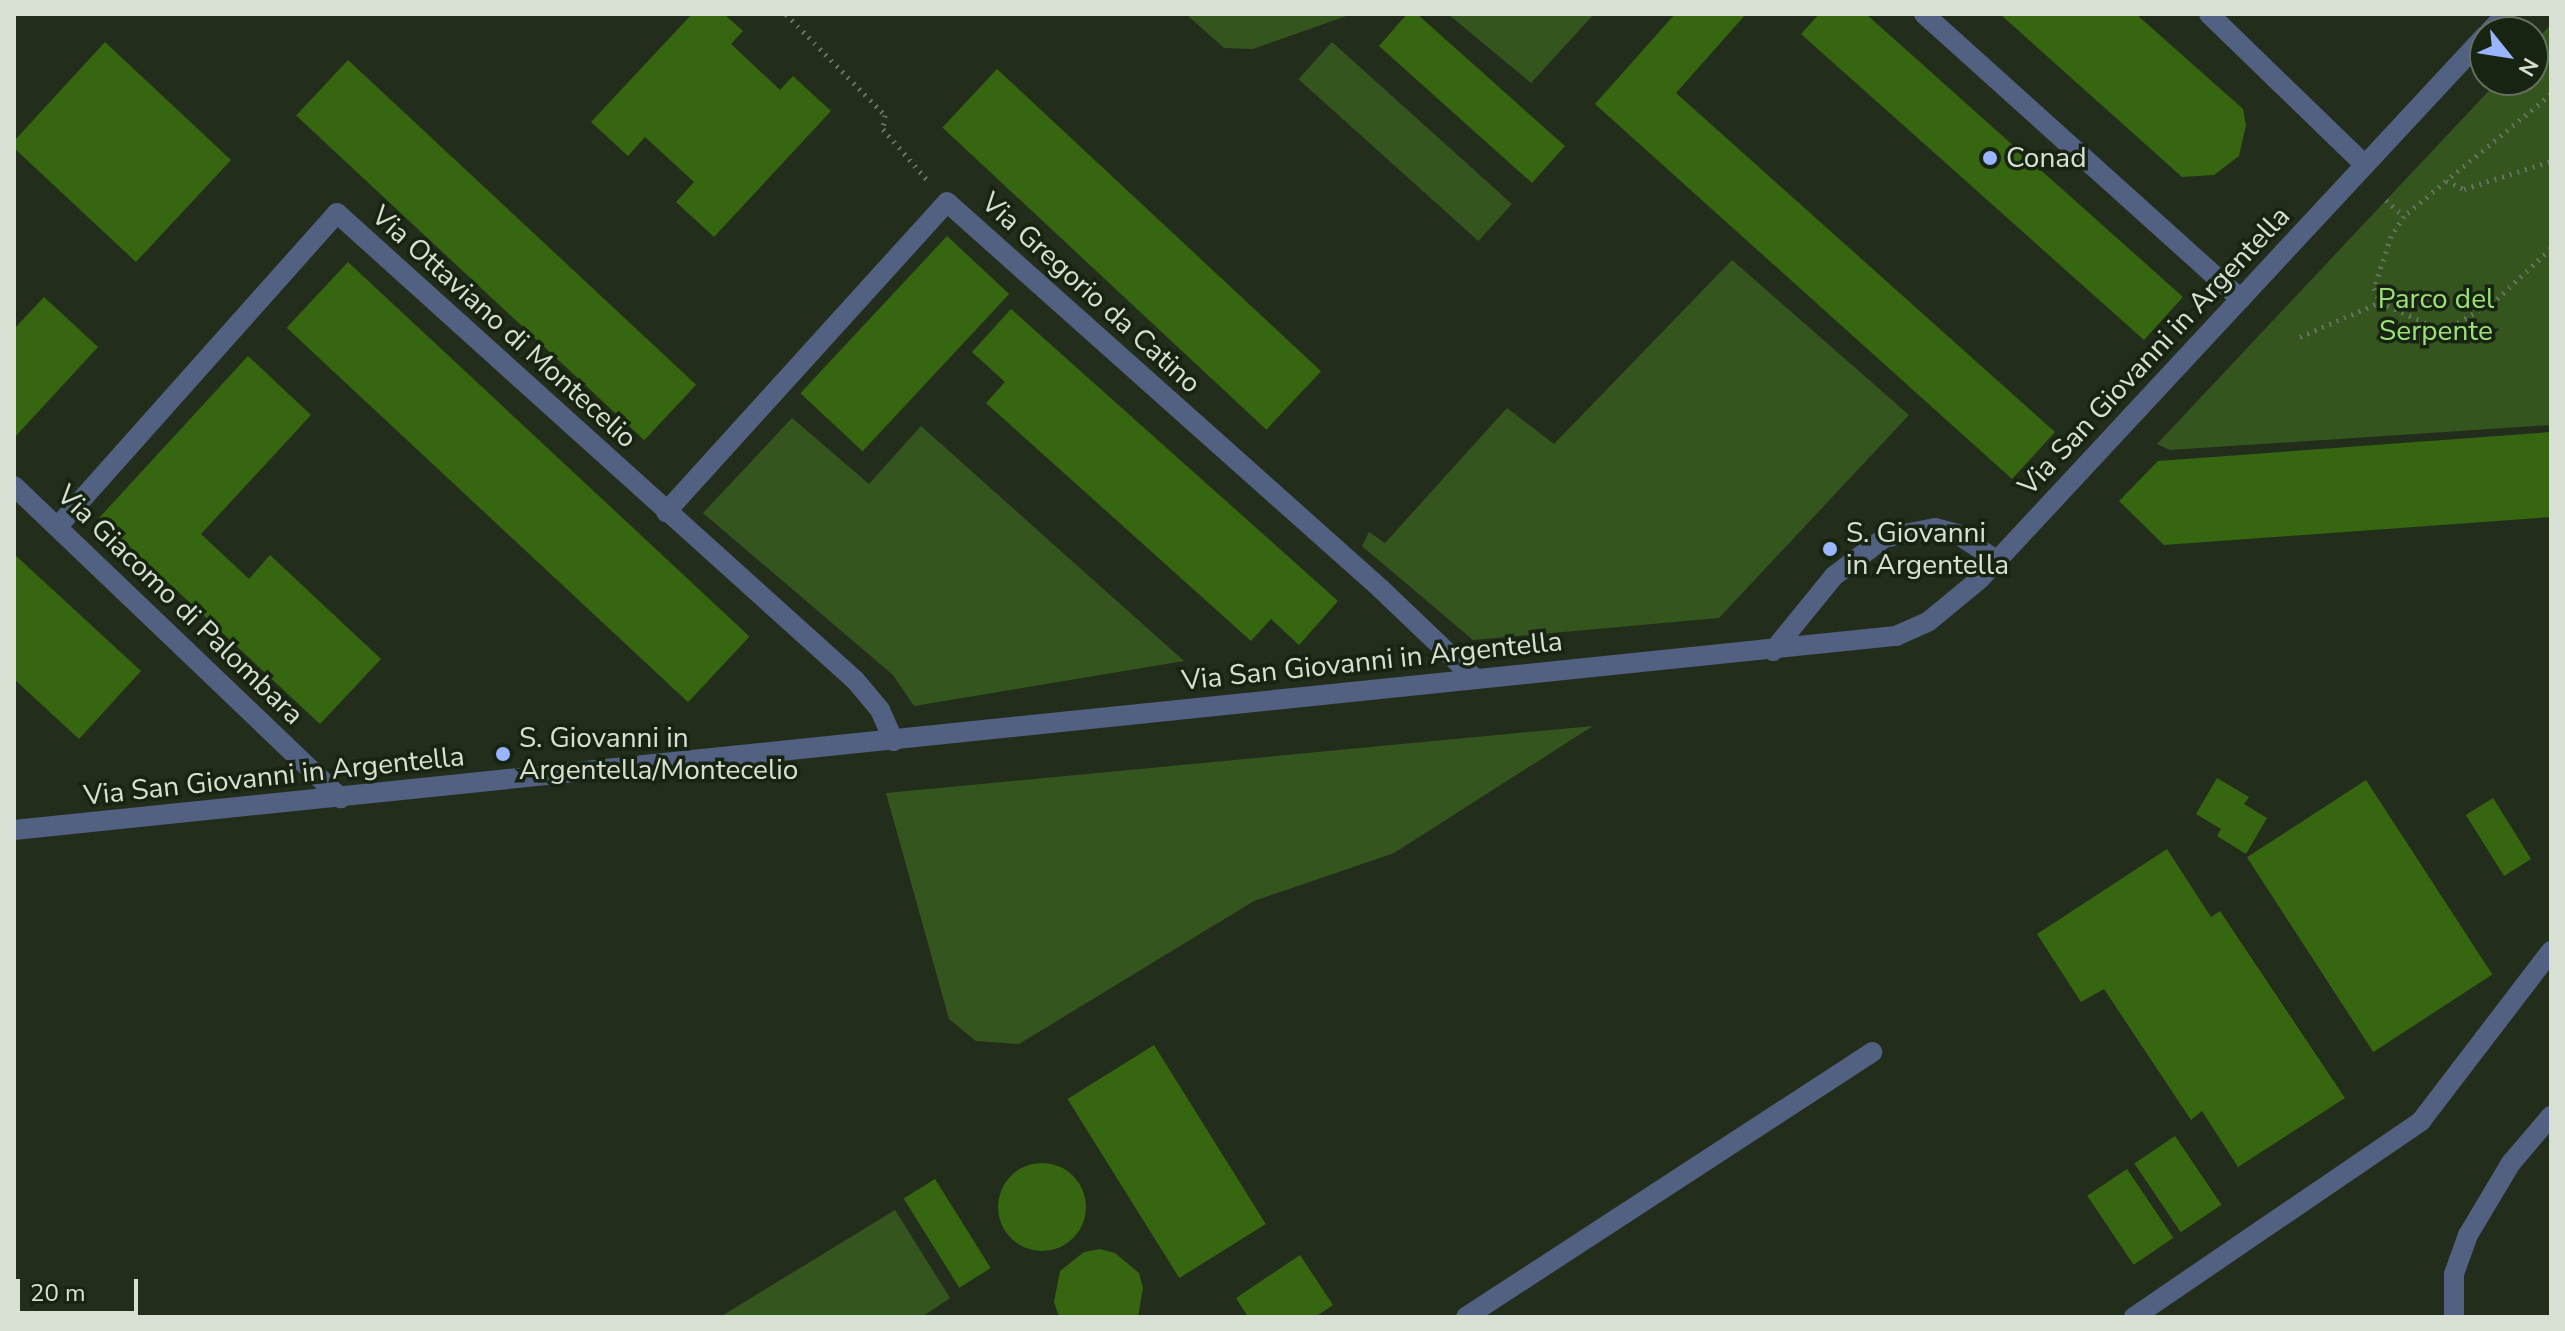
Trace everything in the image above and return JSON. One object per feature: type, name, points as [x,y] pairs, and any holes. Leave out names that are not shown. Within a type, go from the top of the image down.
[{"type":"street","points":[[1924,14],[2241,299]]},
{"type":"street","points":[[2209,14],[2365,165]]},
{"type":"street","name":"Via San Giovanni in Argentella","points":[[14,830],[894,741],[1472,676],[1874,641],[1912,629],[1955,601],[1998,561],[2469,53]]},
{"type":"street","name":"Via Gregorio da Catino","points":[[666,512],[947,202],[1381,589],[1472,676]]},
{"type":"street","name":"Via Ottaviano di Montecelio","points":[[59,525],[337,213],[855,680],[880,710],[894,741]]},
{"type":"street","name":"Via Giacomo di Palombara","points":[[14,486],[59,525],[341,798]]},
{"type":"street","points":[[1773,651],[1834,576],[1891,535],[1935,528],[1957,534],[1998,561]]},
{"type":"street","points":[[2134,1317],[2421,1121],[2551,951]]},
{"type":"street","points":[[1466,1317],[1872,1052]]},
{"type":"street","points":[[2454,1317],[2454,1274],[2468,1235],[2511,1163],[2551,1116]]},
{"type":"path","points":[[786,14],[885,115],[883,129],[947,202]]},
{"type":"path","points":[[2551,94],[2404,216],[2391,236],[2374,288],[2380,302],[2444,331],[2497,299],[2551,248]]},
{"type":"path","points":[[2446,181],[2464,189],[2551,161]]},
{"type":"path","points":[[2386,200],[2404,216]]},
{"type":"path","points":[[2300,337],[2380,302]]},
{"type":"green space","points":[[1186,14],[1352,14],[1253,49],[1224,48]]},
{"type":"green space","points":[[1448,14],[1594,14],[1531,83]]},
{"type":"green space","name":"Parco del Serpente","points":[[2551,24],[2551,425],[2170,450],[2157,444],[2484,96],[2549,96]]},
{"type":"green space","points":[[1332,42],[1512,204],[1478,241],[1299,79]]},
{"type":"green space","points":[[1732,260],[1909,415],[1719,618],[1473,640],[1362,546],[1369,532],[1385,543],[1507,408],[1554,444]]},
{"type":"green space","points":[[792,418],[869,484],[921,426],[1184,661],[914,706],[893,675],[703,513]]},
{"type":"green space","points":[[1593,726],[1394,853],[1254,901],[1019,1044],[976,1041],[949,1019],[886,793]]},
{"type":"green space","points":[[895,1210],[950,1298],[922,1317],[720,1317]]},
{"type":"building","points":[[692,14],[724,14],[743,31],[731,44],[780,90],[793,76],[831,111],[714,237],[676,202],[694,182],[645,137],[628,156],[591,122]]},
{"type":"building","points":[[1407,14],[1417,14],[1565,146],[1532,183],[1379,46]]},
{"type":"building","points":[[1675,14],[1746,14],[1676,93],[2055,432],[2012,479],[1595,104]]},
{"type":"building","points":[[1819,14],[1866,14],[2183,297],[2144,340],[1801,34]]},
{"type":"building","points":[[2000,14],[2136,14],[2243,109],[2246,125],[2239,156],[2214,175],[2182,177]]},
{"type":"building","points":[[105,42],[231,160],[136,262],[14,148],[14,141]]},
{"type":"building","points":[[348,60],[696,385],[644,440],[296,116]]},
{"type":"building","points":[[997,69],[1321,371],[1266,430],[942,128]]},
{"type":"building","points":[[947,236],[1009,294],[863,451],[800,393]]},
{"type":"building","points":[[348,262],[750,636],[688,702],[287,328]]},
{"type":"building","points":[[44,297],[98,347],[14,438],[14,329]]},
{"type":"building","points":[[1011,309],[1338,601],[1299,645],[1271,619],[1251,641],[986,403],[1005,382],[972,352]]},
{"type":"building","points":[[248,356],[311,415],[201,534],[249,579],[270,555],[381,659],[320,724],[99,518]]},
{"type":"building","points":[[2551,432],[2551,517],[2164,545],[2119,501],[2158,461]]},
{"type":"building","points":[[14,554],[141,671],[79,739],[14,679]]},
{"type":"building","points":[[2217,778],[2249,797],[2244,804],[2267,818],[2246,854],[2217,836],[2221,829],[2196,814]]},
{"type":"building","points":[[2366,780],[2492,975],[2373,1052],[2247,857]]},
{"type":"building","points":[[2493,798],[2531,859],[2504,876],[2466,815]]},
{"type":"building","points":[[2167,849],[2211,917],[2220,911],[2345,1098],[2238,1167],[2202,1111],[2191,1120],[2104,989],[2081,1002],[2037,934]]},
{"type":"building","points":[[1154,1045],[1266,1224],[1179,1278],[1067,1099]]},
{"type":"building","points":[[2175,1136],[2221,1205],[2181,1232],[2134,1163]]},
{"type":"building","points":[[1042,1163],[1059,1166],[1073,1176],[1083,1190],[1086,1207],[1083,1224],[1073,1238],[1059,1248],[1042,1251],[1025,1248],[1011,1238],[1001,1224],[998,1207],[1001,1190],[1011,1176],[1025,1166]]},
{"type":"building","points":[[2127,1169],[2173,1238],[2134,1265],[2087,1196]]},
{"type":"building","points":[[935,1179],[991,1268],[959,1288],[904,1199]]},
{"type":"building","points":[[1100,1249],[1115,1253],[1139,1273],[1143,1288],[1138,1317],[1059,1317],[1054,1302],[1060,1271],[1084,1252]]},
{"type":"building","points":[[1300,1255],[1333,1305],[1315,1317],[1248,1317],[1236,1298]]},
{"type":"place","name":"Conad","points":[[1990,158]]},
{"type":"place","name":"S. Giovanni in Argentella","points":[[1830,549]]},
{"type":"place","name":"S. Giovanni in Argentella/Montecelio","points":[[503,754]]}]
